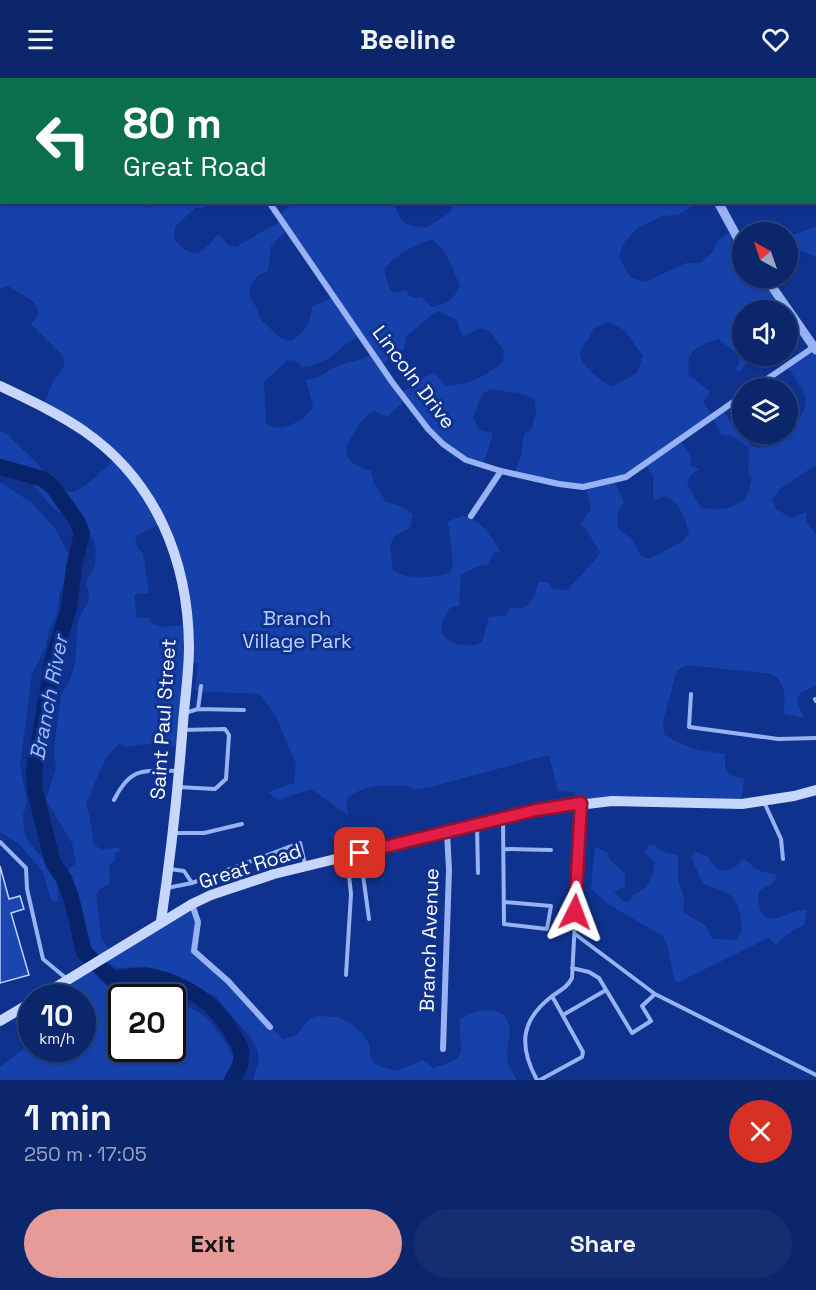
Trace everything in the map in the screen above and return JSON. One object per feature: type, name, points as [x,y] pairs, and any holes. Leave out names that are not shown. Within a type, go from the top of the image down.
[{"type":"main road","name":"Saint Paul Street","points":[[0,386],[59,415],[86,432],[134,478],[153,504],[171,541],[180,567],[189,648],[173,833],[160,921]]},
{"type":"main road","name":"Great Road","points":[[60,984],[160,921],[192,904],[241,884],[305,866],[503,818],[581,803],[612,801],[742,804],[816,790]]},
{"type":"main road","points":[[0,1021],[18,1010]]},
{"type":"street","name":"Lincoln Drive","points":[[270,204],[428,429],[442,444],[466,460],[501,471],[582,487],[626,477],[732,403]]},
{"type":"street","points":[[719,204],[732,228]]},
{"type":"street","points":[[769,378],[815,348],[773,288]]},
{"type":"street","points":[[471,516],[501,471]]},
{"type":"street","name":"Branch Avenue","points":[[442,1049],[449,870],[447,831]]},
{"type":"street","points":[[192,904],[198,922],[194,951],[228,981],[270,1027]]},
{"type":"lane","points":[[198,709],[201,686]]},
{"type":"lane","points":[[691,694],[689,727],[778,739],[816,738]]},
{"type":"lane","points":[[184,713],[198,709],[244,710]]},
{"type":"lane","points":[[177,787],[215,789],[226,779],[230,735],[225,729],[182,730]]},
{"type":"lane","points":[[114,800],[123,782],[130,776],[140,772],[179,771]]},
{"type":"lane","points":[[764,801],[781,839],[783,860]]},
{"type":"lane","points":[[552,996],[583,1052],[582,1057],[539,1080],[528,1063],[524,1046],[527,1028],[535,1010],[552,996],[568,986],[572,978],[581,803]]},
{"type":"lane","points":[[503,818],[504,924],[547,930],[551,906],[504,902]]},
{"type":"lane","points":[[173,833],[204,833],[242,824]]},
{"type":"lane","points":[[477,824],[478,873]]},
{"type":"lane","points":[[0,842],[26,868],[27,889],[43,959],[72,976]]},
{"type":"lane","points":[[166,888],[192,883],[300,843],[305,866]]},
{"type":"lane","points":[[504,849],[550,850]]},
{"type":"lane","points":[[360,853],[369,919]]},
{"type":"lane","points":[[346,975],[351,894],[347,856]]},
{"type":"lane","points":[[236,867],[241,884]]},
{"type":"lane","points":[[169,869],[184,871],[192,883]]},
{"type":"lane","points":[[574,933],[655,994],[816,1075]]},
{"type":"lane","points":[[572,968],[589,972],[599,978],[632,1033],[651,1021],[642,1006],[655,994]]},
{"type":"lane","points":[[563,1015],[606,990]]},
{"type":"green space","name":"Branch Village Park","points":[[0,204],[141,204],[146,208],[156,204],[206,204],[204,208],[195,208],[175,227],[174,240],[188,251],[198,253],[219,234],[228,245],[236,247],[281,221],[279,214],[294,204],[388,204],[396,208],[401,219],[407,224],[426,228],[449,213],[454,204],[694,204],[678,215],[662,216],[636,229],[623,244],[619,257],[630,277],[645,282],[686,263],[701,263],[714,251],[716,242],[732,231],[732,288],[773,288],[780,300],[732,300],[732,350],[719,339],[701,346],[690,355],[688,374],[710,392],[703,402],[712,416],[722,410],[732,423],[732,436],[721,434],[713,419],[679,440],[691,455],[690,466],[699,469],[690,476],[687,484],[700,507],[706,509],[733,506],[744,499],[749,491],[752,479],[748,466],[748,447],[744,444],[750,444],[758,448],[765,444],[798,444],[798,419],[806,399],[798,378],[795,378],[787,366],[798,366],[798,357],[810,348],[816,351],[816,465],[781,488],[772,499],[777,510],[792,518],[807,512],[806,521],[816,535],[816,686],[800,693],[797,702],[804,718],[783,714],[785,697],[783,687],[772,674],[687,665],[677,670],[663,721],[664,734],[670,739],[685,746],[725,754],[725,769],[731,775],[744,779],[741,803],[576,806],[575,792],[558,791],[549,755],[431,787],[413,790],[410,786],[367,788],[352,795],[346,801],[348,815],[311,789],[278,800],[268,792],[294,783],[296,764],[276,717],[260,694],[195,691],[198,663],[188,662],[179,747],[154,743],[127,747],[120,744],[113,749],[103,763],[86,803],[94,845],[103,850],[119,847],[121,851],[115,853],[115,860],[109,865],[110,884],[101,888],[96,894],[101,937],[111,954],[191,908],[196,918],[193,949],[283,1039],[297,1035],[310,1018],[337,1017],[349,1022],[362,1033],[369,1044],[371,1058],[376,1065],[396,1071],[423,1060],[433,1068],[446,1064],[459,1056],[461,1052],[460,1020],[479,1011],[494,1011],[506,1018],[509,1025],[507,1059],[517,1080],[253,1080],[259,1060],[258,1052],[251,1038],[215,996],[195,990],[149,967],[115,968],[101,959],[83,940],[68,891],[69,869],[76,863],[72,843],[46,800],[56,768],[54,749],[61,695],[70,680],[75,663],[78,620],[88,602],[89,593],[86,583],[95,565],[96,549],[93,539],[74,518],[57,511],[18,468],[0,458],[0,431],[7,434],[61,487],[70,492],[86,485],[114,459],[43,406],[52,384],[64,366],[65,358],[31,324],[39,314],[34,302],[8,286],[0,289]],"holes":[[[288,229],[334,297],[312,307],[306,327],[291,341],[280,338],[259,318],[258,310],[249,296],[254,280],[268,271],[271,246]],[[432,240],[442,249],[460,285],[453,297],[441,305],[432,307],[421,297],[409,296],[406,289],[397,293],[390,290],[384,269],[399,255],[418,244]],[[439,311],[457,320],[461,334],[465,337],[479,329],[488,330],[504,351],[503,362],[470,382],[455,385],[446,386],[433,372],[401,393],[382,364],[404,349],[407,335]],[[608,322],[624,330],[643,356],[637,373],[612,387],[593,373],[580,354],[593,329]],[[361,335],[372,354],[363,359],[345,363],[317,378],[306,380],[313,407],[292,425],[278,428],[266,424],[264,382],[286,361],[294,360],[302,367],[321,362]],[[491,389],[527,395],[535,401],[536,413],[531,430],[524,434],[515,473],[586,488],[591,508],[580,525],[585,528],[600,552],[567,590],[553,589],[548,582],[538,582],[533,598],[526,606],[511,607],[505,616],[489,617],[482,642],[469,646],[449,641],[442,632],[443,621],[450,608],[459,606],[461,575],[478,566],[487,565],[495,552],[501,552],[498,547],[480,524],[462,516],[448,522],[453,562],[451,571],[438,576],[414,577],[393,570],[392,540],[401,532],[409,529],[413,514],[400,506],[386,502],[374,483],[371,471],[355,465],[347,457],[346,452],[350,439],[368,415],[374,411],[387,417],[405,400],[448,447],[470,460],[483,464],[493,433],[480,430],[473,418],[482,394]],[[645,463],[653,476],[653,498],[655,500],[666,496],[675,502],[684,517],[689,533],[682,542],[649,559],[641,556],[633,541],[618,528],[617,514],[624,502],[614,481]],[[161,524],[184,598],[183,625],[164,627],[152,624],[149,618],[137,618],[134,595],[149,593],[143,553],[138,549],[135,536]]]},
{"type":"green space","points":[[816,226],[816,257],[798,251],[798,233]]},
{"type":"green space","points":[[737,366],[744,366],[740,371],[735,370]]},
{"type":"green space","points":[[0,482],[32,503],[56,530],[70,557],[69,573],[60,592],[57,615],[49,631],[46,647],[32,673],[20,766],[27,801],[23,815],[24,831],[27,839],[57,878],[58,902],[51,900],[43,872],[20,845],[0,832]]},
{"type":"green space","points":[[655,845],[663,852],[678,855],[678,881],[684,897],[683,912],[706,926],[712,939],[735,940],[742,932],[740,911],[729,894],[703,884],[691,857],[695,852],[707,856],[720,870],[729,870],[744,859],[757,870],[777,875],[773,883],[760,890],[758,900],[760,909],[764,916],[774,919],[800,910],[807,910],[804,926],[795,929],[776,944],[768,938],[675,982],[667,944],[663,936],[608,904],[591,889],[595,847],[607,852],[610,860],[625,874],[625,886],[614,892],[625,902],[650,881],[655,862],[645,853],[648,846]]},
{"type":"green space","points":[[91,970],[108,988],[108,1062],[186,1062],[186,1007],[200,1013],[213,1025],[238,1065],[225,1080],[0,1080],[0,1067],[18,1053],[18,1062],[96,1062],[96,984],[68,984],[67,982]]},
{"type":"building","points":[[0,866],[9,899],[20,896],[24,909],[11,913],[29,975],[0,983]]},
{"type":"waterway","name":"Branch River","points":[[0,467],[43,479],[53,487],[77,521],[82,533],[74,567],[69,608],[53,659],[34,772],[35,791],[53,863],[64,879],[71,897],[84,952],[113,979],[141,975],[163,979],[187,989],[208,1004],[225,1022],[240,1048],[240,1065],[232,1080]]},
{"type":"route","points":[[360,853],[536,810],[581,803],[575,912]]}]
